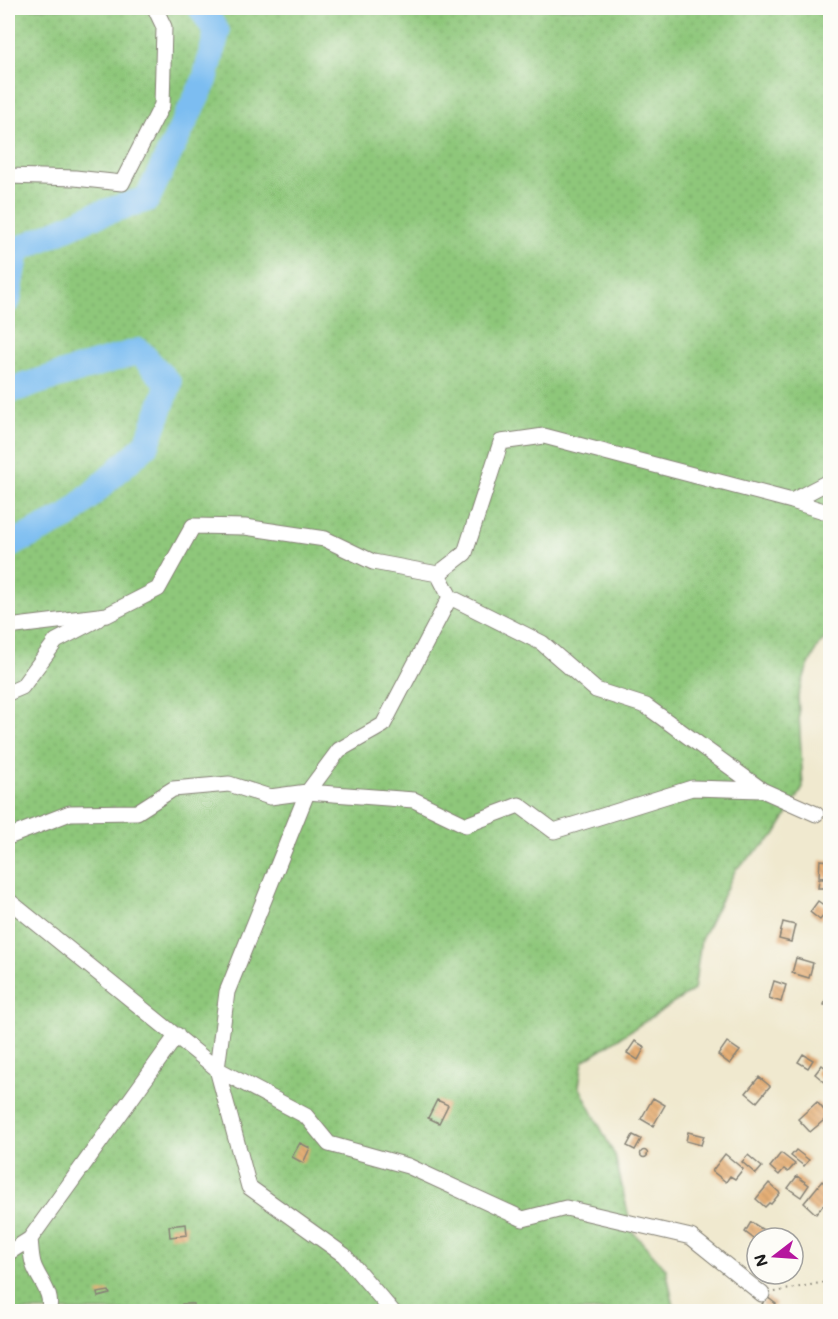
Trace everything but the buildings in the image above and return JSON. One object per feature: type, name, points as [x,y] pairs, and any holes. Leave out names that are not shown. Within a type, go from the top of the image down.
[{"type":"street","points":[[8,176],[75,178],[122,183],[162,105],[164,27],[155,8]]},
{"type":"street","points":[[8,693],[22,687],[56,641],[158,589],[193,526],[245,527],[325,539],[373,562],[438,574],[465,553],[501,442],[544,436],[831,513]]},
{"type":"street","points":[[792,501],[831,481]]},
{"type":"street","points":[[438,574],[450,597],[542,643],[596,690],[646,706],[762,790],[816,814]]},
{"type":"street","points":[[393,1311],[344,1254],[249,1187],[218,1069],[227,992],[308,792],[339,750],[382,725],[450,597]]},
{"type":"street","points":[[8,627],[107,615]]},
{"type":"street","points":[[8,837],[70,813],[137,812],[173,789],[230,784],[270,797],[308,792],[414,800],[466,825],[519,805],[554,831],[692,788],[762,790]]},
{"type":"street","points":[[8,900],[218,1069],[306,1116],[329,1144],[408,1166],[523,1219],[566,1208],[691,1237],[762,1294]]},
{"type":"street","points":[[8,1253],[30,1239],[177,1035]]},
{"type":"street","points":[[30,1239],[33,1265],[46,1287],[50,1306],[48,1311]]},
{"type":"path","points":[[762,1294],[825,1282],[831,1284]]},
{"type":"green space","points":[[8,8],[830,8],[830,633],[818,646],[806,671],[798,696],[803,788],[775,835],[736,869],[701,940],[694,990],[583,1061],[579,1086],[615,1156],[632,1231],[666,1269],[675,1311],[8,1311]]},
{"type":"waterway","points":[[8,300],[17,250],[93,216],[147,199],[205,80],[217,32],[201,8]]},
{"type":"waterway","points":[[8,391],[139,351],[169,384],[147,444],[68,516],[8,546]]}]
